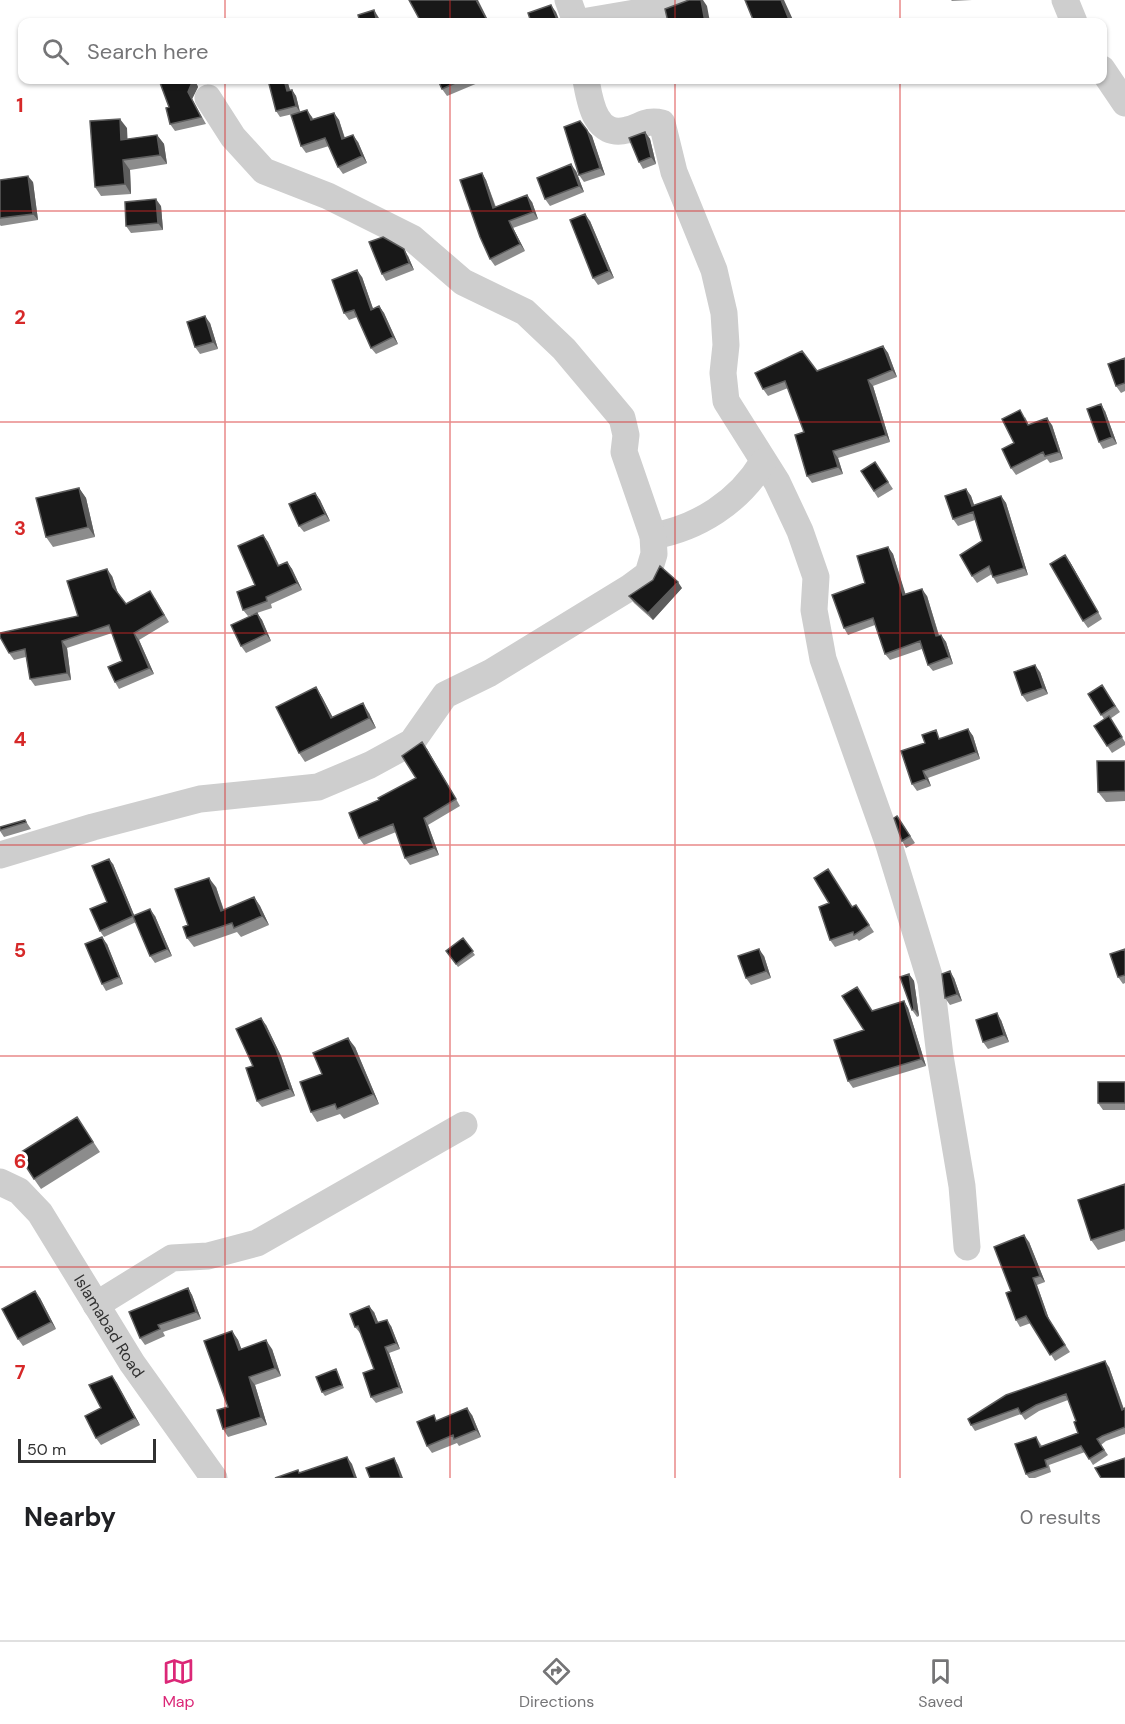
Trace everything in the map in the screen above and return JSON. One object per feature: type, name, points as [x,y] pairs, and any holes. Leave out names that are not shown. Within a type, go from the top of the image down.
[{"type":"street","points":[[568,0],[575,18]]},
{"type":"street","points":[[606,18],[641,12],[682,0]]},
{"type":"street","points":[[1065,0],[1072,18]]},
{"type":"street","points":[[1107,76],[1125,103]]},
{"type":"street","points":[[587,84],[591,109],[601,125],[614,130],[626,130],[650,120],[662,123],[674,172],[714,270],[724,313],[726,345],[723,374],[726,401],[777,482],[800,531],[816,577],[814,610],[823,659],[889,845],[931,982],[940,1056],[962,1186],[967,1247]]},
{"type":"street","points":[[0,855],[93,827],[200,799],[318,787],[370,765],[412,742],[445,694],[490,672],[578,621],[648,574],[654,554],[652,536],[624,452],[626,435],[622,418],[564,348],[525,312],[463,282],[412,238],[328,196],[264,171],[233,137],[208,98]]},
{"type":"street","points":[[652,536],[678,532],[710,515],[750,484],[763,462]]},
{"type":"street","points":[[96,1305],[172,1258],[208,1256],[256,1243],[464,1125]]},
{"type":"street","name":"Islamabad Road","points":[[0,1182],[19,1191],[40,1213],[132,1363],[214,1478]]},
{"type":"building","points":[[409,0],[476,0],[486,18],[419,18]]},
{"type":"building","points":[[689,0],[701,0],[704,18],[667,18],[665,9]]},
{"type":"building","points":[[745,0],[781,0],[788,18],[752,18]]},
{"type":"building","points":[[551,5],[556,18],[530,18],[528,13]]},
{"type":"building","points":[[374,10],[376,18],[359,18],[358,15]]},
{"type":"building","points":[[160,84],[191,84],[188,92],[201,117],[170,124],[166,108],[169,107]]},
{"type":"building","points":[[269,84],[285,84],[287,91],[292,90],[296,106],[276,111]]},
{"type":"building","points":[[440,84],[453,84],[442,89]]},
{"type":"building","points":[[307,110],[311,120],[334,113],[342,139],[353,135],[362,156],[338,167],[325,138],[301,146],[291,115]]},
{"type":"building","points":[[120,119],[121,140],[157,135],[160,155],[123,160],[125,184],[95,187],[90,121]]},
{"type":"building","points":[[580,121],[587,130],[600,168],[579,175],[564,127]]},
{"type":"building","points":[[645,132],[651,157],[639,162],[629,138]]},
{"type":"building","points":[[571,164],[579,186],[545,199],[537,178]]},
{"type":"building","points":[[482,173],[493,208],[527,195],[533,212],[509,221],[520,244],[490,259],[460,180]]},
{"type":"building","points":[[28,176],[33,214],[0,218],[0,180]]},
{"type":"building","points":[[156,199],[158,223],[126,226],[125,202]]},
{"type":"building","points":[[585,214],[609,271],[593,278],[570,220]]},
{"type":"building","points":[[383,237],[404,249],[409,263],[382,274],[369,242]]},
{"type":"building","points":[[357,270],[371,310],[379,306],[393,337],[371,348],[354,310],[344,313],[332,280]]},
{"type":"building","points":[[205,316],[213,342],[195,347],[187,322]]},
{"type":"building","points":[[883,346],[892,370],[868,380],[886,435],[833,451],[838,467],[807,476],[795,435],[804,432],[785,381],[763,389],[755,373],[802,351],[817,371]]},
{"type":"building","points":[[1125,358],[1125,383],[1116,386],[1108,364]]},
{"type":"building","points":[[1101,404],[1112,437],[1099,442],[1087,409]]},
{"type":"building","points":[[1020,410],[1028,425],[1047,418],[1059,452],[1045,456],[1043,452],[1011,468],[1002,449],[1014,443],[1002,419]]},
{"type":"building","points":[[875,462],[888,482],[874,491],[861,471]]},
{"type":"building","points":[[79,488],[88,527],[46,537],[36,498]]},
{"type":"building","points":[[966,489],[972,506],[1001,496],[1024,568],[993,577],[989,566],[972,576],[960,555],[982,541],[973,512],[953,519],[945,496]]},
{"type":"building","points":[[315,493],[325,514],[299,526],[289,504]]},
{"type":"building","points":[[263,535],[278,566],[287,562],[297,583],[266,597],[267,601],[243,610],[237,592],[255,585],[238,546]]},
{"type":"building","points":[[888,547],[903,595],[922,589],[936,636],[941,635],[949,657],[928,665],[920,641],[885,654],[873,618],[844,628],[832,595],[865,583],[857,556]]},
{"type":"building","points":[[1065,555],[1098,612],[1083,621],[1050,564]]},
{"type":"building","points":[[660,566],[678,582],[648,613],[629,596],[653,580]]},
{"type":"building","points":[[107,569],[113,587],[126,604],[150,591],[164,615],[134,633],[149,668],[115,682],[108,667],[122,661],[109,625],[62,641],[67,673],[30,679],[25,649],[9,653],[0,633],[78,616],[67,581]]},
{"type":"building","points":[[257,613],[266,634],[241,646],[231,625]]},
{"type":"building","points":[[1035,665],[1043,688],[1022,695],[1014,672]]},
{"type":"building","points":[[1102,685],[1115,706],[1101,715],[1088,694]]},
{"type":"building","points":[[316,687],[331,718],[363,703],[369,718],[299,753],[276,707]]},
{"type":"building","points":[[1109,716],[1122,737],[1107,746],[1094,726]]},
{"type":"building","points":[[968,729],[976,752],[923,771],[926,779],[912,784],[901,751],[925,743],[922,735],[936,730],[939,739]]},
{"type":"building","points":[[422,742],[456,799],[424,818],[434,848],[405,858],[393,824],[359,838],[349,813],[379,800],[378,798],[416,778],[402,756]]},
{"type":"building","points":[[1097,761],[1125,761],[1125,791],[1098,792]]},
{"type":"building","points":[[897,816],[910,836],[902,841],[894,818]]},
{"type":"building","points":[[25,820],[26,822],[0,830],[0,827]]},
{"type":"building","points":[[109,859],[133,916],[100,931],[90,909],[107,902],[92,866]]},
{"type":"building","points":[[828,869],[852,907],[856,905],[869,925],[854,935],[853,932],[830,940],[819,907],[829,903],[814,878]]},
{"type":"building","points":[[209,878],[221,911],[254,897],[262,916],[234,928],[232,923],[187,938],[183,927],[188,925],[175,889]]},
{"type":"building","points":[[150,909],[167,949],[150,956],[133,916]]},
{"type":"building","points":[[102,937],[119,977],[102,984],[85,944]]},
{"type":"building","points":[[463,938],[473,951],[456,964],[446,951]]},
{"type":"building","points":[[759,949],[766,971],[746,978],[738,956]]},
{"type":"building","points":[[1125,949],[1125,975],[1118,977],[1110,954]]},
{"type":"building","points":[[950,971],[957,994],[945,998],[942,974]]},
{"type":"building","points":[[909,974],[914,1009],[912,1010],[900,977]]},
{"type":"building","points":[[857,987],[872,1011],[904,1001],[921,1059],[848,1081],[834,1040],[864,1030],[842,996]]},
{"type":"building","points":[[997,1013],[1004,1035],[983,1042],[976,1020]]},
{"type":"building","points":[[261,1018],[276,1049],[290,1089],[257,1101],[246,1068],[253,1066],[236,1029]]},
{"type":"building","points":[[348,1038],[373,1094],[337,1109],[335,1104],[311,1112],[300,1082],[322,1074],[313,1053]]},
{"type":"building","points":[[1098,1082],[1125,1082],[1125,1103],[1098,1103]]},
{"type":"building","points":[[77,1117],[93,1142],[34,1179],[18,1154]]},
{"type":"building","points":[[1125,1184],[1125,1229],[1091,1240],[1078,1200]]},
{"type":"building","points":[[1024,1235],[1040,1276],[1033,1278],[1046,1315],[1065,1345],[1050,1355],[1026,1316],[1016,1320],[1006,1293],[1011,1291],[994,1247]]},
{"type":"building","points":[[188,1288],[196,1312],[158,1325],[160,1329],[140,1338],[129,1312]]},
{"type":"building","points":[[35,1291],[51,1322],[18,1339],[2,1309]]},
{"type":"building","points":[[369,1306],[376,1323],[387,1320],[396,1343],[385,1347],[399,1387],[371,1397],[363,1373],[374,1369],[358,1326],[355,1327],[350,1314]]},
{"type":"building","points":[[232,1331],[239,1350],[266,1340],[275,1368],[249,1377],[261,1417],[223,1429],[217,1410],[228,1407],[204,1341]]},
{"type":"building","points":[[1105,1361],[1122,1410],[1125,1408],[1125,1427],[1097,1439],[1104,1450],[1089,1459],[1081,1446],[1045,1460],[1047,1467],[1026,1474],[1015,1444],[1036,1437],[1040,1447],[1078,1433],[1066,1394],[1036,1405],[1021,1414],[1018,1408],[971,1425],[968,1419],[1006,1395]]},
{"type":"building","points":[[336,1369],[342,1385],[322,1392],[316,1377]]},
{"type":"building","points":[[112,1376],[135,1418],[96,1438],[85,1416],[101,1408],[89,1385]]},
{"type":"building","points":[[467,1408],[476,1430],[454,1439],[453,1435],[427,1446],[417,1422],[434,1415],[436,1421]]},
{"type":"building","points":[[347,1457],[355,1478],[275,1478],[298,1470],[299,1473]]},
{"type":"building","points":[[394,1458],[401,1478],[370,1478],[366,1468]]},
{"type":"building","points":[[1125,1458],[1125,1478],[1101,1478],[1095,1468]]}]
